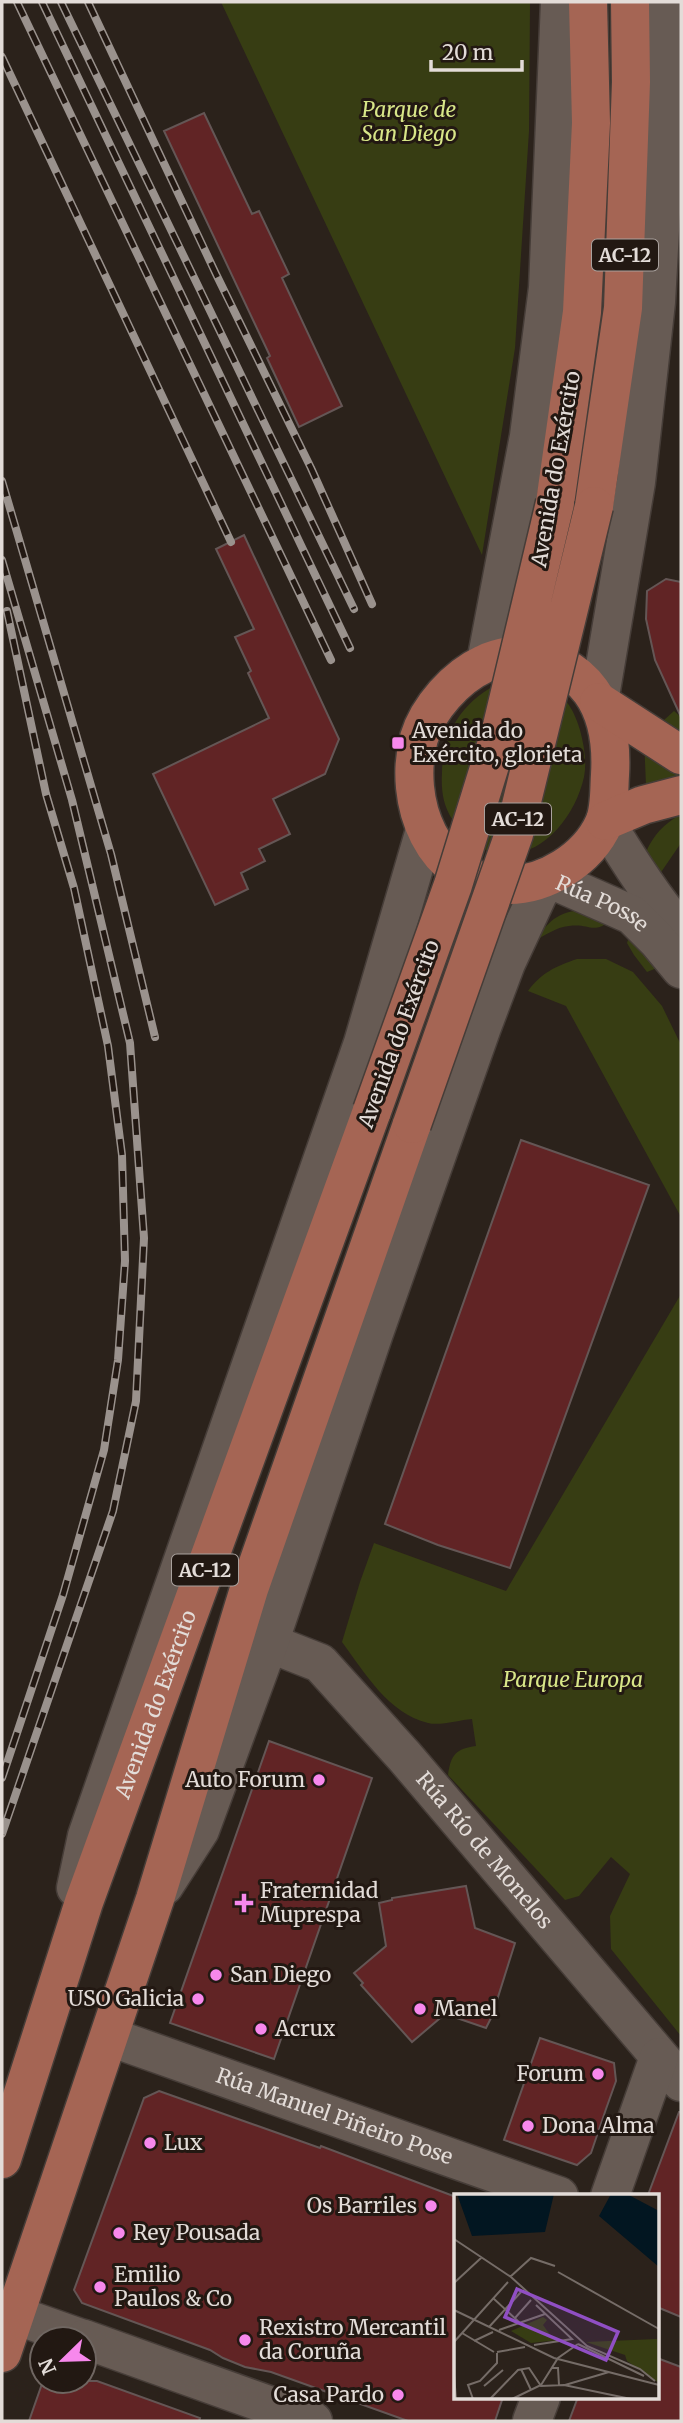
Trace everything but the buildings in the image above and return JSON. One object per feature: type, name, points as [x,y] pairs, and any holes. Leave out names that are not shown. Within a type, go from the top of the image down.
[{"type":"main road","name":"Avenida do Exército","points":[[2,2159],[84,1902],[453,885],[502,726],[555,503],[582,312],[591,123],[588,2]]},
{"type":"main road","name":"Avenida do Exército","points":[[2,2353],[155,1899],[249,1588],[514,834],[594,506],[623,308],[631,82],[630,2]]},
{"type":"main road","points":[[599,702],[606,720],[610,750],[605,821],[596,836],[564,867],[545,877],[524,883],[505,885],[477,880],[453,868],[435,849],[425,830],[416,802],[414,770],[419,737],[434,709],[455,685],[470,671],[486,662],[515,655],[548,660],[577,677],[599,702],[681,755]]},
{"type":"main road","points":[[605,821],[643,805],[681,794]]},
{"type":"street","name":"Avenida do Exército","points":[[486,662],[529,436],[548,288],[560,2]]},
{"type":"street","points":[[599,702],[636,482],[656,302],[673,92],[663,2]]},
{"type":"street","name":"Rúa Posse","points":[[605,821],[625,856],[681,933]]},
{"type":"street","name":"Avenida do Exército","points":[[43,2030],[88,1836],[363,1043],[425,830]]},
{"type":"street","name":"Avenida do Exército","points":[[155,1899],[200,1830],[269,1643],[482,1027],[506,963],[545,877]]},
{"type":"street","name":"Rúa Posse","points":[[545,877],[632,915],[681,969]]},
{"type":"street","name":"Rúa Río de Monelos","points":[[269,1643],[320,1663],[405,1757],[670,2070]]},
{"type":"street","name":"Rúa Manuel Piñeiro Pose","points":[[110,2037],[553,2194]]},
{"type":"street","points":[[611,2194],[670,2070]]},
{"type":"street","points":[[15,2315],[43,2325]]},
{"type":"street","points":[[98,2344],[313,2421]]},
{"type":"street","points":[[533,2421],[541,2398]]},
{"type":"green space","name":"Parque de San Diego","points":[[221,2],[530,2],[529,131],[515,348],[482,555]]},
{"type":"green space","points":[[502,682],[543,687],[563,698],[571,708],[578,725],[585,759],[584,777],[579,792],[564,821],[541,843],[513,854],[490,851],[465,836],[449,814],[442,785],[443,758],[451,731],[466,707]]},
{"type":"green space","points":[[674,711],[681,717],[681,732],[664,720]]},
{"type":"green space","points":[[644,738],[681,763],[681,778],[646,785]]},
{"type":"green space","points":[[681,814],[681,843],[655,881],[646,852],[660,830]]},
{"type":"green space","points":[[592,909],[612,920],[595,928],[576,925],[564,927],[533,942],[557,917],[571,911]]},
{"type":"green space","points":[[631,931],[664,965],[647,972],[627,943]]},
{"type":"green space","points":[[577,959],[606,959],[633,972],[662,1006],[681,1045],[681,1217],[566,1006],[528,991],[538,979],[550,971]]},
{"type":"green space","name":"Parque Europa","points":[[681,1294],[681,2036],[611,1949],[610,1916],[630,1874],[611,1857],[579,1896],[565,1900],[448,1775],[453,1757],[459,1751],[476,1746],[472,1719],[433,1724],[414,1718],[389,1701],[342,1642],[374,1543],[506,1591]]},
{"type":"railway","points":[[17,2],[331,660]]},
{"type":"railway","points":[[42,2],[350,648]]},
{"type":"railway","points":[[61,2],[354,609]]},
{"type":"railway","points":[[88,2],[311,468],[372,604]]},
{"type":"railway","points":[[2,57],[231,542]]},
{"type":"railway","points":[[2,481],[111,854],[155,1037]]},
{"type":"railway","points":[[2,560],[72,800],[130,1043],[144,1238],[136,1401],[113,1511],[2,1834]]},
{"type":"railway","points":[[2,1778],[63,1595],[104,1450],[118,1360],[125,1261],[122,1155],[108,1046],[74,888],[46,794],[7,611]]},
{"type":"place","name":"Avenida do Exército, glorieta","points":[[398,743]]},
{"type":"place","name":"Auto Forum","points":[[319,1780]]},
{"type":"place","name":"Fraternidad Muprespa","points":[[244,1903]]},
{"type":"place","name":"San Diego","points":[[216,1975]]},
{"type":"place","name":"USO Galicia","points":[[198,1999]]},
{"type":"place","name":"Manel","points":[[420,2009]]},
{"type":"place","name":"Acrux","points":[[261,2029]]},
{"type":"place","name":"Forum","points":[[598,2074]]},
{"type":"place","name":"Dona Alma","points":[[528,2126]]},
{"type":"place","name":"Lux","points":[[150,2143]]},
{"type":"place","name":"Os Barriles","points":[[431,2206]]},
{"type":"place","name":"Rey Pousada","points":[[119,2233]]},
{"type":"place","name":"Emilio Paulos & Co","points":[[100,2287]]},
{"type":"place","name":"Rexistro Mercantil da Coruña","points":[[245,2340]]},
{"type":"place","name":"Casa Pardo","points":[[398,2395]]}]
